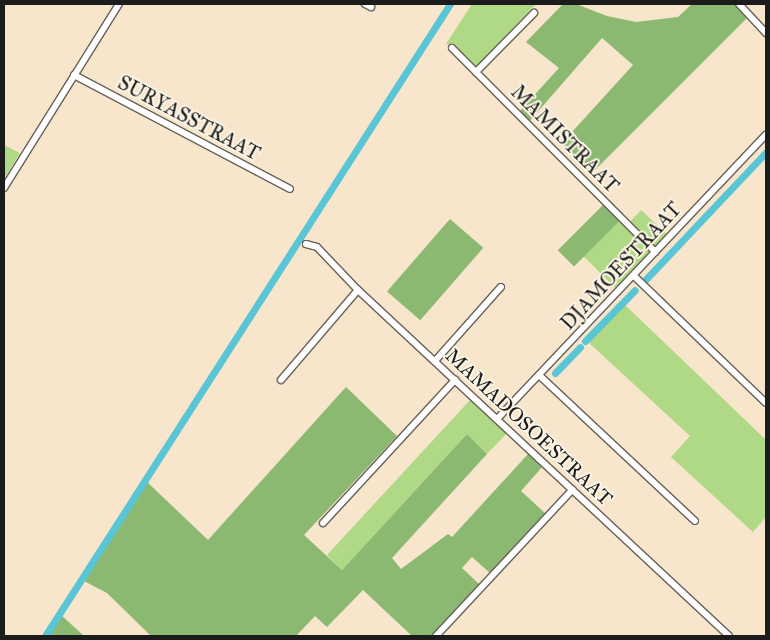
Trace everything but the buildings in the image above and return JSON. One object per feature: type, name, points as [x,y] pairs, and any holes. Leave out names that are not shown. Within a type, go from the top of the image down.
[{"type":"street","points":[[4,188],[119,4]]},
{"type":"street","points":[[739,4],[766,33]]},
{"type":"street","points":[[476,72],[534,13]]},
{"type":"street","name":"MAMISTRAAT","points":[[452,48],[655,252]]},
{"type":"street","name":"SURYASSTRAAT","points":[[74,75],[290,189]]},
{"type":"street","name":"DJAMOESTRAAT","points":[[498,418],[540,376],[766,135]]},
{"type":"street","name":"MAMADOSOESTRAAT","points":[[306,244],[317,247],[358,290],[498,418],[572,490],[729,636]]},
{"type":"street","points":[[634,276],[766,403]]},
{"type":"street","points":[[435,361],[501,287]]},
{"type":"street","points":[[280,380],[358,290]]},
{"type":"street","points":[[540,376],[695,521]]},
{"type":"street","points":[[323,523],[455,380]]},
{"type":"street","points":[[436,636],[572,490]]},
{"type":"green space","points":[[472,4],[536,4],[475,69],[454,45],[446,44]]},
{"type":"green space","points":[[563,4],[576,4],[607,16],[636,22],[678,17],[692,4],[734,4],[747,18],[590,175],[562,143],[633,65],[602,38],[528,123],[518,113],[559,68],[526,42]]},
{"type":"green space","points":[[4,145],[20,153],[4,179]]},
{"type":"green space","points":[[603,205],[619,221],[574,267],[558,250]]},
{"type":"green space","points":[[641,210],[667,234],[654,248],[628,224]]},
{"type":"green space","points":[[450,219],[483,248],[420,320],[387,291]]},
{"type":"green space","points":[[619,221],[650,252],[615,287],[584,256]]},
{"type":"green space","points":[[624,304],[766,440],[766,517],[753,532],[671,457],[690,436],[588,342]]},
{"type":"green space","points":[[346,387],[397,436],[304,535],[342,570],[467,434],[487,454],[392,558],[401,569],[448,534],[452,537],[529,453],[543,466],[521,491],[546,514],[490,573],[472,557],[462,568],[479,584],[432,636],[412,636],[363,590],[327,627],[315,616],[296,636],[151,636],[107,593],[82,580],[146,481],[208,540]]},
{"type":"green space","points":[[472,398],[508,432],[487,454],[467,434],[342,570],[327,555]]},
{"type":"green space","points":[[60,614],[84,636],[45,636]]},
{"type":"waterway","points":[[45,636],[450,4]]},
{"type":"waterway","points":[[646,279],[766,152]]},
{"type":"waterway","points":[[585,341],[635,290]]},
{"type":"waterway","points":[[555,373],[580,347]]}]
